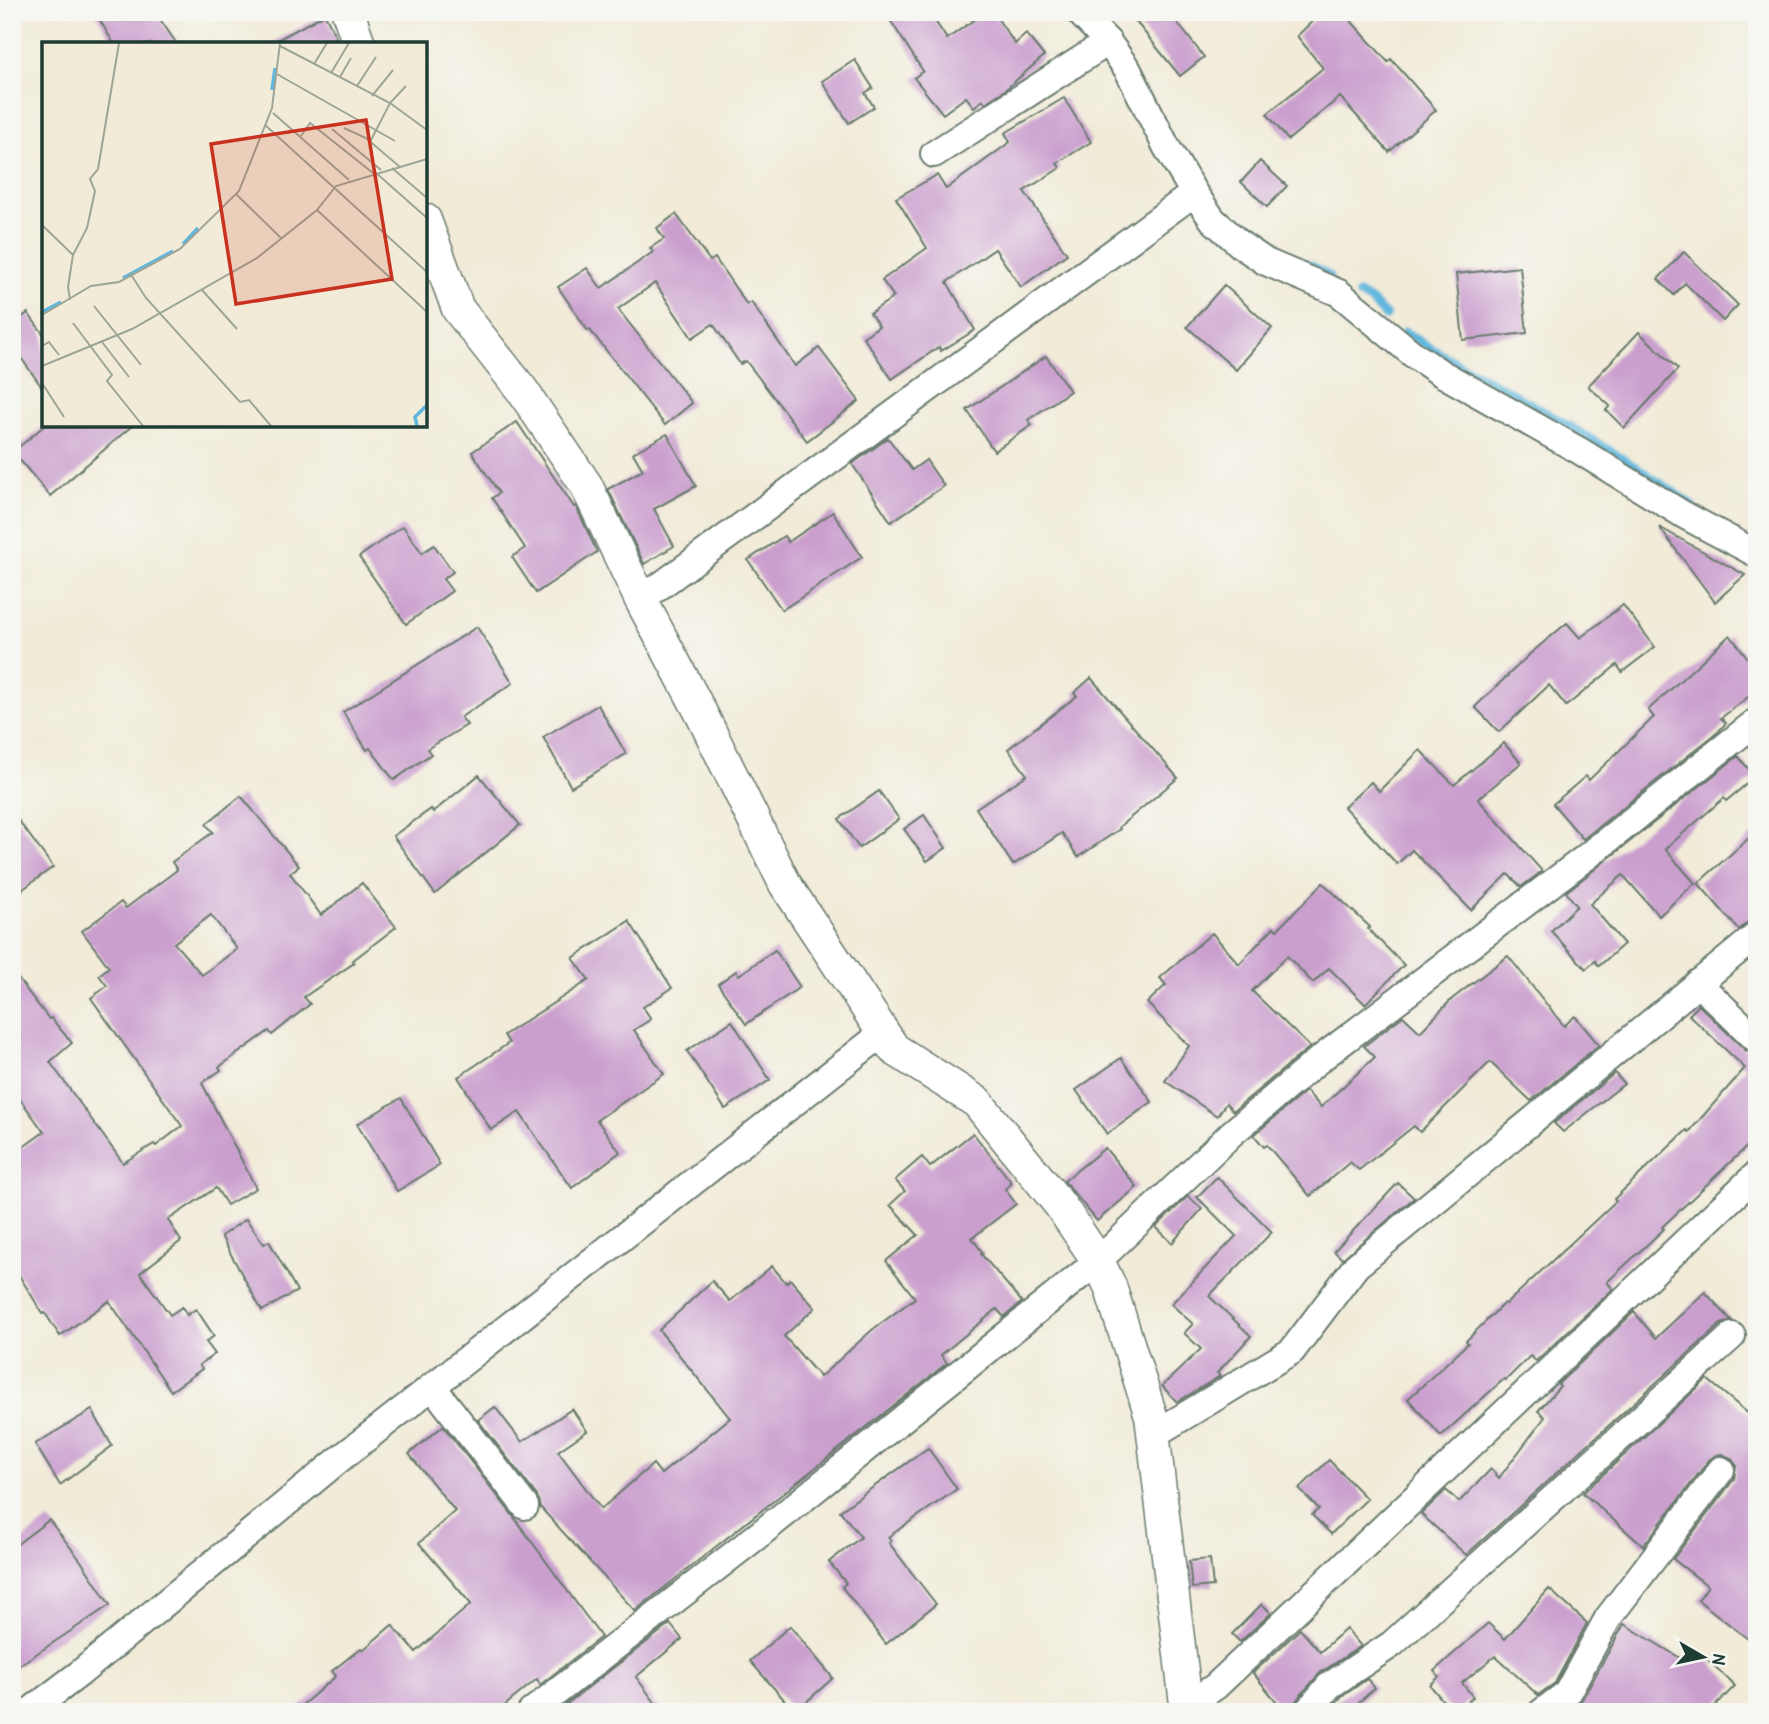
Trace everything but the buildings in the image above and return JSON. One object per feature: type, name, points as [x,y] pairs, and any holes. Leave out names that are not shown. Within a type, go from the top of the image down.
[{"type":"street","points":[[348,12],[358,42]]},
{"type":"street","points":[[1079,12],[1108,42],[1128,70],[1166,146],[1194,193],[1213,220],[1241,245],[1266,261],[1339,293],[1414,355],[1441,373],[1580,451],[1684,515],[1757,554]]},
{"type":"street","points":[[934,154],[1108,42]]},
{"type":"street","points":[[641,600],[1194,193]]},
{"type":"street","points":[[427,225],[458,309],[522,390],[586,485],[641,600],[701,713],[785,884],[894,1049],[977,1102],[1060,1205],[1098,1261],[1110,1286],[1151,1416],[1187,1709]]},
{"type":"street","points":[[535,1710],[761,1533],[1098,1261],[1232,1133],[1320,1059],[1585,858],[1757,721]]},
{"type":"street","points":[[1153,1435],[1292,1350],[1356,1266],[1757,935]]},
{"type":"street","points":[[1698,983],[1757,1040]]},
{"type":"street","points":[[29,1712],[79,1674],[331,1466],[883,1033]]},
{"type":"street","points":[[1187,1709],[1216,1686],[1757,1174]]},
{"type":"street","points":[[1307,1712],[1329,1686],[1392,1644],[1732,1336]]},
{"type":"street","points":[[432,1386],[526,1507]]},
{"type":"street","points":[[1542,1712],[1567,1693],[1608,1618],[1721,1470]]},
{"type":"waterway","points":[[1281,255],[1310,265],[1329,276]]},
{"type":"waterway","points":[[1359,294],[1386,316]]},
{"type":"waterway","points":[[1405,332],[1590,439],[1692,505]]}]
